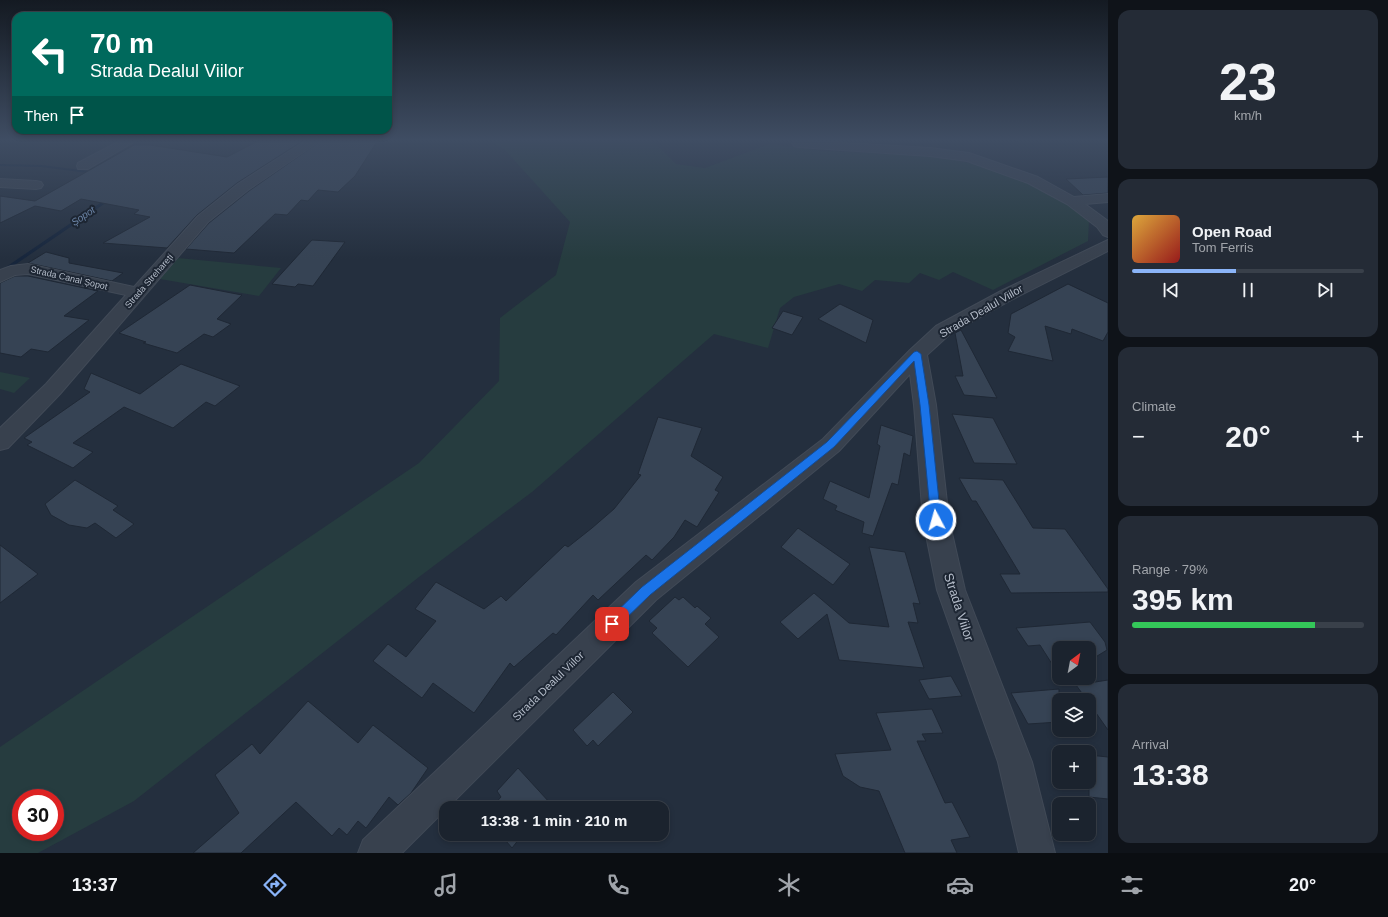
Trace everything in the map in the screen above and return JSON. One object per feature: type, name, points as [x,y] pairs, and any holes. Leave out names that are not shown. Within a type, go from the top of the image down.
[{"type":"street","name":"Strada Strehareți","points":[[0,442],[53,389],[203,219],[224,200],[255,180]]},
{"type":"street","points":[[1032,180],[1072,201],[1103,224],[1108,232]]},
{"type":"street","points":[[0,183],[36,185]]},
{"type":"street","points":[[1072,201],[1108,198]]},
{"type":"street","name":"Strada Dealul Viilor","points":[[376,853],[646,591],[830,444],[917,354],[943,330],[1007,295],[1108,245]]},
{"type":"street","name":"Strada Canal Șopot","points":[[0,277],[11,271],[28,269],[139,293]]},
{"type":"street","name":"Strada Viilor","points":[[917,354],[925,405],[936,520],[951,590],[1015,762],[1037,853]]},
{"type":"green space","points":[[532,180],[1023,180],[1034,184],[1058,198],[1089,221],[1088,241],[993,290],[953,272],[939,280],[920,273],[909,283],[875,280],[862,291],[839,284],[794,297],[780,308],[768,348],[714,334],[532,492],[419,577],[134,801],[64,839],[64,789],[12,789],[12,841],[60,841],[38,853],[0,853],[0,747],[419,463],[499,381],[500,318],[556,275],[570,222]]},
{"type":"green space","points":[[178,258],[281,268],[259,296],[160,279]]},
{"type":"green space","points":[[0,372],[30,378],[14,393],[0,389]]},
{"type":"building","points":[[72,180],[242,180],[197,215],[167,248],[103,243],[150,217],[134,214],[139,210],[81,199],[61,211],[35,206],[0,223],[0,196],[35,201]]},
{"type":"building","points":[[265,180],[351,180],[338,192],[318,190],[308,201],[301,200],[287,215],[275,214],[234,253],[186,249],[209,223]]},
{"type":"building","points":[[1067,180],[1108,180],[1108,193],[1083,195]]},
{"type":"building","points":[[312,240],[345,242],[313,286],[298,284],[295,287],[272,284]]},
{"type":"building","points":[[46,252],[69,258],[69,263],[123,273],[112,281],[28,263]]},
{"type":"building","points":[[15,276],[28,276],[98,291],[64,316],[89,320],[48,352],[31,349],[21,357],[0,353],[0,283]]},
{"type":"building","points":[[1068,284],[1108,303],[1108,332],[1103,341],[1072,329],[1071,334],[1045,326],[1053,361],[1008,351],[1015,337],[1008,333],[1011,314]]},
{"type":"building","points":[[190,285],[242,295],[217,319],[231,324],[213,337],[204,334],[177,353],[143,343],[146,342],[119,333]]},
{"type":"building","points":[[840,304],[873,320],[866,343],[818,319]]},
{"type":"building","points":[[783,311],[803,317],[792,335],[772,328]]},
{"type":"building","points":[[961,330],[997,398],[964,395],[955,376],[963,376],[955,333]]},
{"type":"building","points":[[181,364],[240,386],[215,406],[206,402],[173,428],[124,407],[73,443],[93,452],[73,468],[27,445],[32,442],[24,438],[90,392],[84,389],[91,373],[140,394]]},
{"type":"building","points":[[952,414],[993,418],[1017,464],[974,463]]},
{"type":"building","points":[[658,417],[702,428],[691,456],[723,477],[715,490],[719,492],[697,527],[685,520],[674,537],[652,560],[646,555],[598,600],[593,595],[556,635],[553,633],[514,667],[510,663],[474,713],[433,683],[422,698],[373,661],[388,644],[406,657],[436,621],[415,609],[436,582],[484,609],[501,596],[506,601],[565,545],[568,547],[592,528],[614,509],[641,475],[638,474]]},
{"type":"building","points":[[881,425],[913,436],[910,456],[904,453],[898,485],[892,483],[873,536],[862,533],[864,522],[835,510],[837,506],[823,499],[830,481],[869,498],[880,446],[877,444]]},
{"type":"building","points":[[959,478],[1003,480],[1033,528],[1065,529],[1108,589],[1108,592],[1011,593],[1000,574],[1020,574],[976,501],[972,501]]},
{"type":"building","points":[[75,480],[118,506],[113,510],[134,524],[116,538],[95,523],[87,528],[69,525],[51,515],[45,504]]},
{"type":"building","points":[[798,528],[850,564],[833,585],[781,547]]},
{"type":"building","points":[[0,545],[38,574],[0,603]]},
{"type":"building","points":[[869,547],[905,552],[920,604],[913,603],[918,623],[908,622],[924,668],[839,660],[827,614],[798,639],[780,622],[814,593],[849,623],[889,627]]},
{"type":"building","points":[[675,597],[679,600],[683,597],[695,608],[697,606],[711,618],[705,624],[719,637],[688,667],[652,633],[657,628],[649,621]]},
{"type":"building","points":[[1090,622],[1105,642],[1107,650],[1096,657],[1096,641],[1052,641],[1052,664],[1040,645],[1028,646],[1016,628]]},
{"type":"building","points":[[951,676],[962,696],[929,699],[919,680]]},
{"type":"building","points":[[1108,680],[1108,730],[1096,713],[1096,693],[1082,693],[1076,685],[1096,685],[1096,682]]},
{"type":"building","points":[[1059,689],[1059,693],[1052,693],[1052,722],[1028,724],[1011,693]]},
{"type":"building","points":[[613,692],[633,712],[598,746],[593,740],[587,746],[573,730]]},
{"type":"building","points":[[308,701],[358,743],[373,725],[428,768],[411,793],[398,805],[389,797],[366,828],[358,821],[347,835],[339,828],[332,836],[296,802],[241,853],[193,853],[239,813],[215,775],[252,744],[260,754]]},
{"type":"building","points":[[932,709],[943,733],[922,734],[926,741],[917,741],[945,803],[952,802],[970,837],[951,840],[957,853],[905,853],[879,791],[860,787],[843,776],[835,754],[891,750],[876,713]]},
{"type":"building","points":[[1096,756],[1108,757],[1108,799],[1089,797],[1089,789],[1096,789]]},
{"type":"building","points":[[518,768],[548,801],[497,801],[501,797],[497,791]]},
{"type":"building","points":[[506,841],[518,841],[512,848]]},
{"type":"waterway","name":"Șopot","points":[[0,273],[111,198]]},
{"type":"route","points":[[612,624],[646,591],[830,444],[917,354],[925,405],[936,520]]}]
